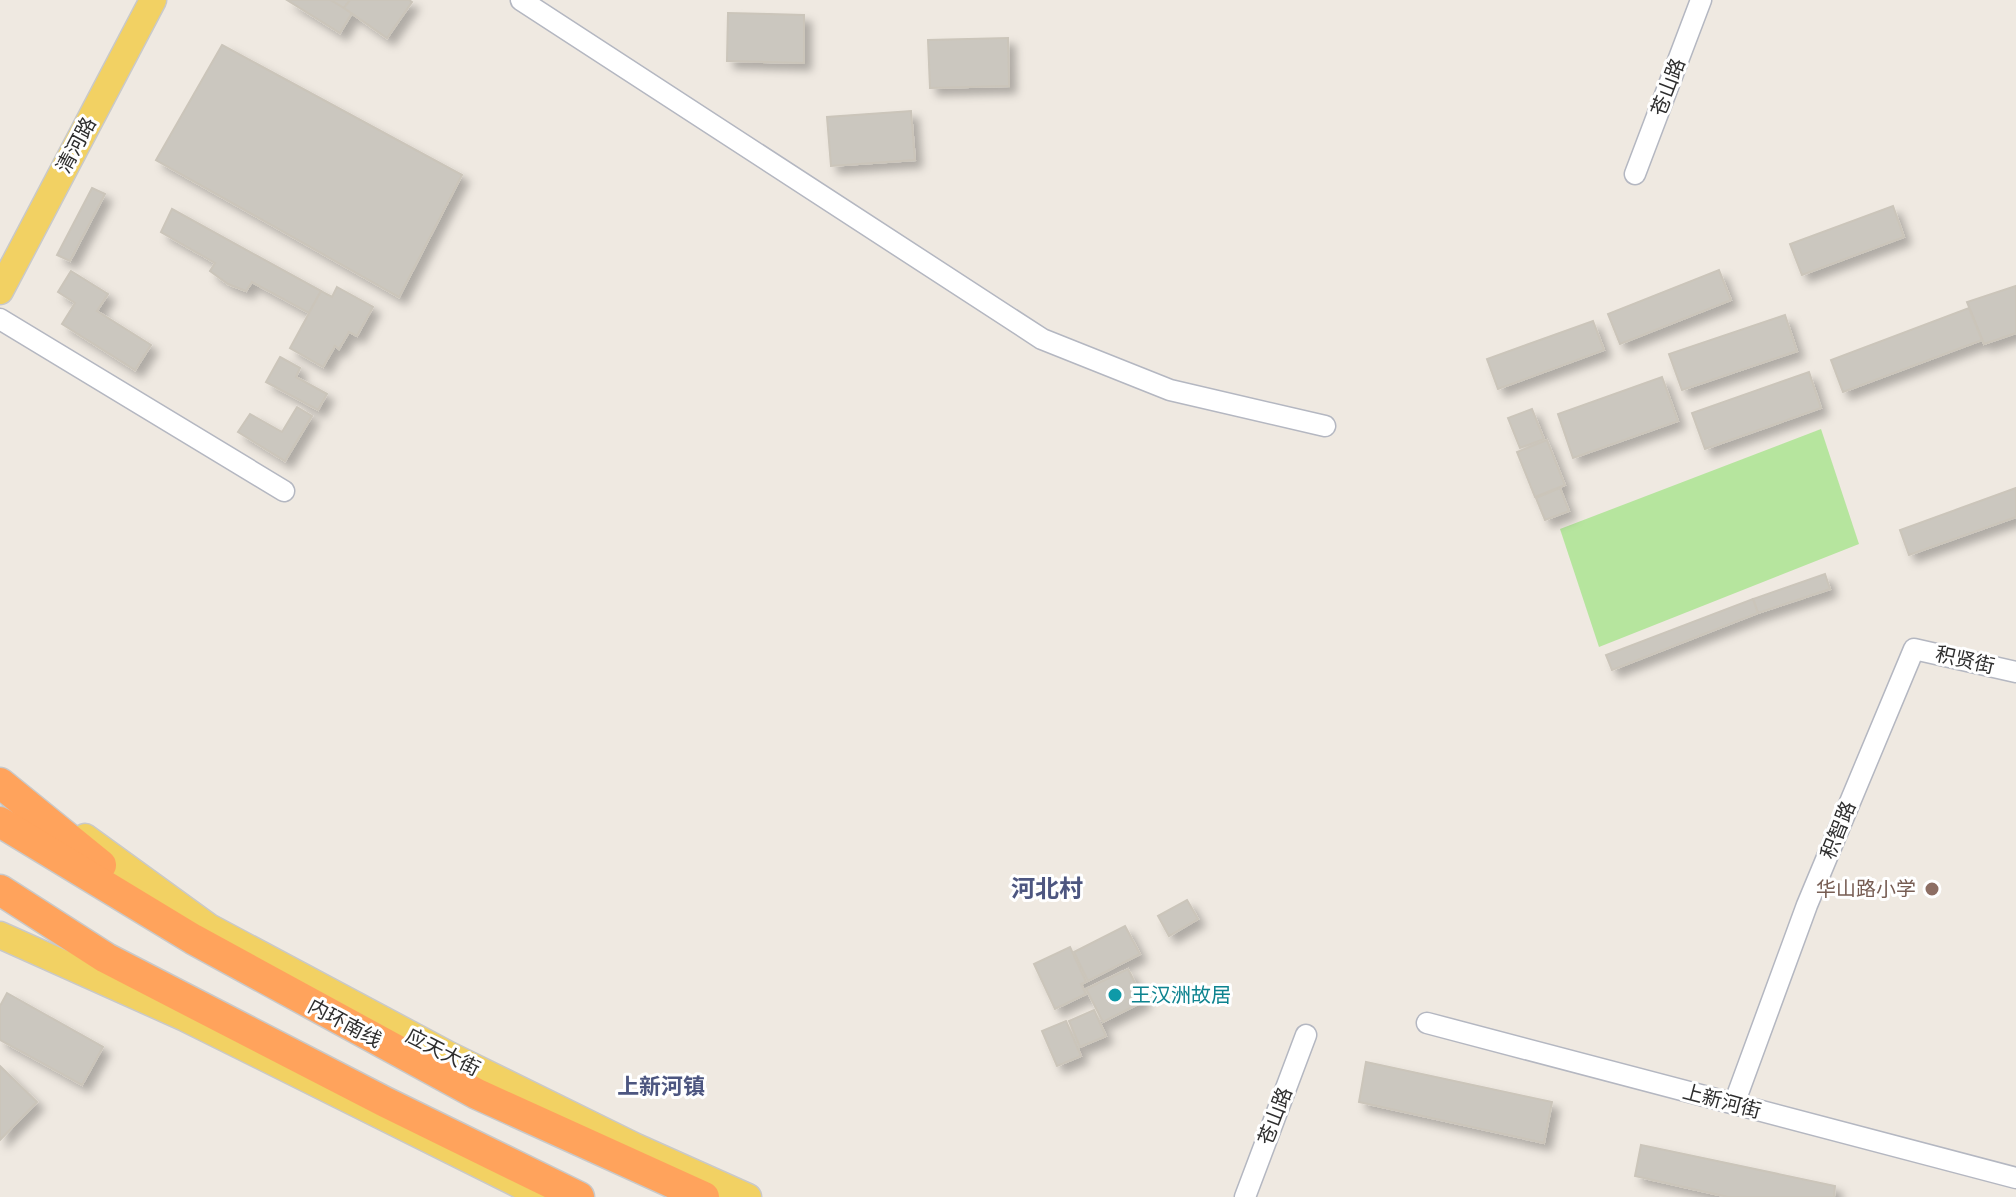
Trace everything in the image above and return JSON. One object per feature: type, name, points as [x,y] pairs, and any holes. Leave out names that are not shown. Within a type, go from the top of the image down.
[{"type":"highway","points":[[0,783],[193,939]]},
{"type":"highway","name":"内环南线","points":[[0,822],[193,939],[477,1094],[704,1197]]},
{"type":"highway","points":[[0,890],[106,958]]},
{"type":"highway","points":[[0,913],[106,958],[385,1102],[579,1197]]},
{"type":"main road","name":"清河路","points":[[0,291],[153,0]]},
{"type":"main road","name":"应天大街","points":[[0,767],[51,812],[209,927],[449,1055],[634,1146],[748,1197]]},
{"type":"main road","points":[[0,935],[185,1018],[544,1197]]},
{"type":"street","points":[[521,0],[1042,339],[1170,390],[1325,426]]},
{"type":"street","name":"苍山路","points":[[1635,174],[1701,0]]},
{"type":"street","points":[[0,319],[284,491]]},
{"type":"street","name":"积贤街","points":[[1914,649],[2016,672]]},
{"type":"street","name":"积智路","points":[[1734,1104],[1807,905],[1914,649]]},
{"type":"street","name":"上新河街","points":[[1427,1023],[2016,1178]]},
{"type":"street","name":"苍山路","points":[[1245,1197],[1306,1035]]},
{"type":"green space","points":[[1821,429],[1859,544],[1599,647],[1560,529]]},
{"type":"building","points":[[287,0],[331,0],[352,13],[340,33]]},
{"type":"building","points":[[331,0],[350,0],[344,8]]},
{"type":"building","points":[[350,0],[412,2],[387,38],[344,8]]},
{"type":"building","points":[[728,13],[804,15],[804,63],[727,61]]},
{"type":"building","points":[[1008,38],[1009,86],[930,88],[928,40]]},
{"type":"building","points":[[222,45],[462,175],[399,297],[156,160]]},
{"type":"building","points":[[911,111],[915,160],[831,166],[827,117]]},
{"type":"building","points":[[92,188],[105,194],[70,261],[57,255]]},
{"type":"building","points":[[1893,206],[1904,237],[1802,275],[1790,244]]},
{"type":"building","points":[[172,209],[321,291],[309,313],[252,282],[246,291],[228,284],[210,271],[215,263],[161,232]]},
{"type":"building","points":[[1719,270],[1731,300],[1620,344],[1608,314]]},
{"type":"building","points":[[71,271],[108,294],[97,311],[151,345],[135,370],[62,324],[75,303],[58,292]]},
{"type":"building","points":[[2016,286],[2016,333],[1984,344],[1967,302]]},
{"type":"building","points":[[337,287],[373,307],[357,336],[349,332],[339,349],[335,346],[323,367],[290,348],[321,291],[332,297]]},
{"type":"building","points":[[1969,308],[1982,340],[1843,392],[1831,360]]},
{"type":"building","points":[[1785,315],[1797,351],[1682,390],[1669,354]]},
{"type":"building","points":[[1593,321],[1604,350],[1498,389],[1487,359]]},
{"type":"building","points":[[280,357],[300,368],[296,377],[327,394],[318,410],[266,382]]},
{"type":"building","points":[[1809,372],[1821,408],[1705,449],[1692,413]]},
{"type":"building","points":[[1662,377],[1678,421],[1573,458],[1558,414]]},
{"type":"building","points":[[297,407],[312,416],[285,461],[238,432],[250,414],[282,432]]},
{"type":"building","points":[[1532,409],[1544,439],[1520,448],[1508,418]]},
{"type":"building","points":[[1547,440],[1565,485],[1535,497],[1517,452]]},
{"type":"building","points":[[1560,488],[1569,511],[1545,520],[1536,498]]},
{"type":"building","points":[[2016,488],[2016,517],[1909,555],[1900,530]]},
{"type":"building","points":[[1825,574],[1830,589],[1758,613],[1753,599]]},
{"type":"building","points":[[1753,599],[1758,613],[1612,670],[1606,655]]},
{"type":"building","points":[[1187,900],[1198,919],[1169,936],[1158,916]]},
{"type":"building","points":[[1125,926],[1140,954],[1088,981],[1074,952]]},
{"type":"building","points":[[1070,947],[1086,982],[1081,984],[1086,994],[1055,1009],[1034,964]]},
{"type":"building","name":"王汉洲故居","points":[[1128,969],[1144,1001],[1103,1022],[1086,989]]},
{"type":"building","points":[[7,993],[103,1047],[82,1085],[0,1040],[0,1006]]},
{"type":"building","points":[[1094,1010],[1106,1036],[1080,1047],[1069,1021]]},
{"type":"building","points":[[1066,1021],[1081,1056],[1057,1066],[1042,1031]]},
{"type":"building","points":[[1366,1062],[1552,1102],[1544,1143],[1359,1102]]},
{"type":"building","points":[[0,1066],[37,1102],[0,1140]]},
{"type":"building","points":[[1641,1145],[1835,1186],[1834,1197],[1728,1197],[1635,1176]]},
{"type":"place","name":"华山路小学","points":[[1932,889]]},
{"type":"place","name":"王汉洲故居","points":[[1115,995]]},
{"type":"district","name":"河北村","points":[[1047,889]]},
{"type":"district","name":"上新河镇","points":[[661,1086]]}]
